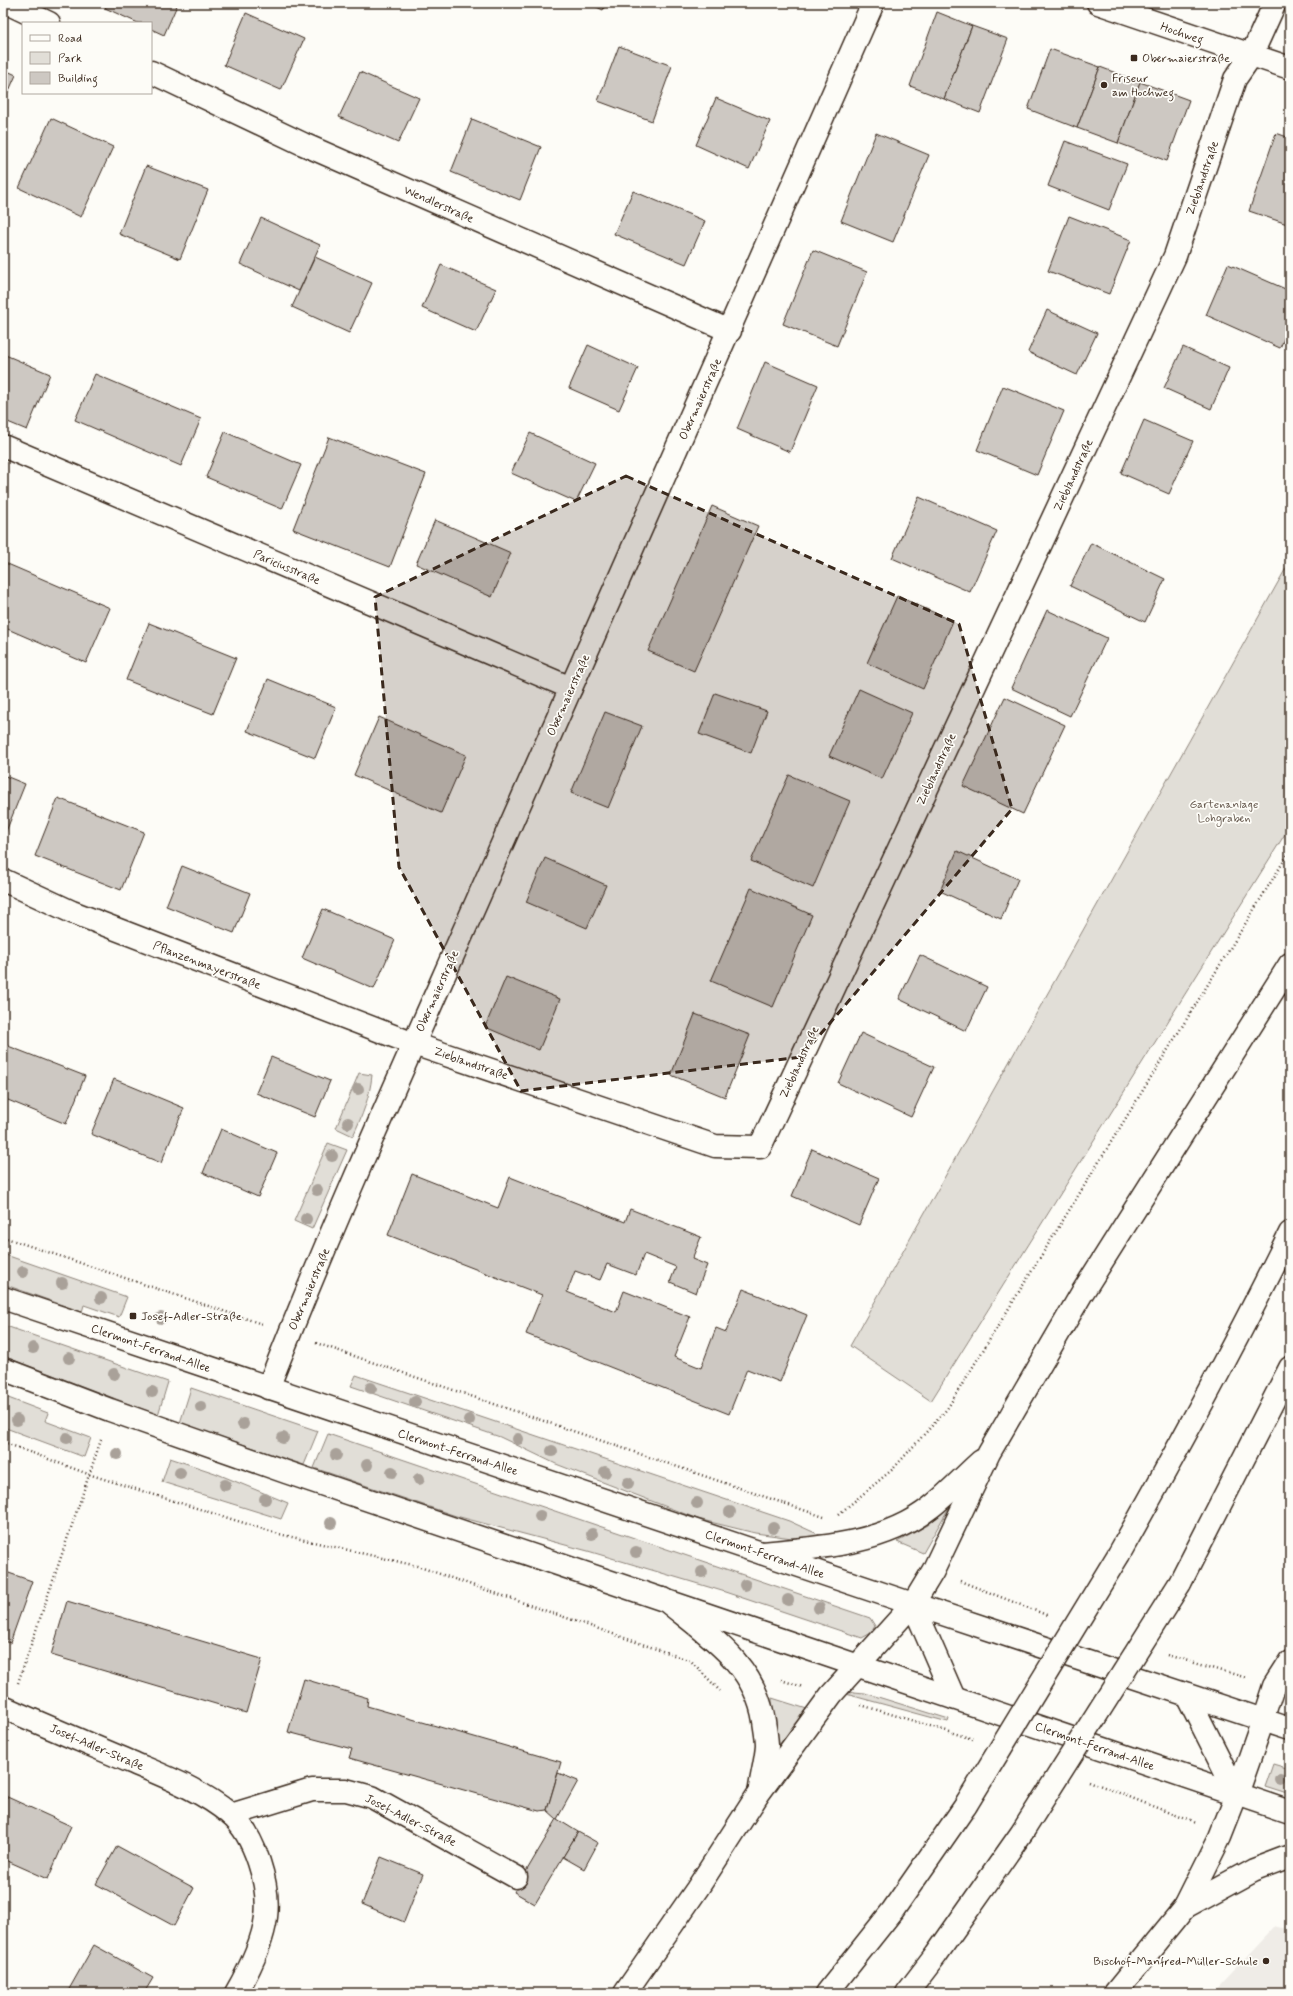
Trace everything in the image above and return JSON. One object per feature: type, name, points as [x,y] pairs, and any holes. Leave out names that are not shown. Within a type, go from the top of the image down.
[{"type":"main road","points":[[7,3],[47,22]]},
{"type":"main road","name":"Obermaierstraße","points":[[268,1388],[414,1044],[730,331],[873,3]]},
{"type":"main road","name":"Hochweg","points":[[1098,3],[1290,68]]},
{"type":"main road","points":[[1251,56],[1275,3]]},
{"type":"main road","name":"Zieblandstraße","points":[[414,1044],[715,1146],[760,1147],[1175,256],[1235,79],[1251,56]]},
{"type":"main road","name":"Wendlerstraße","points":[[152,72],[303,144],[730,331]]},
{"type":"main road","name":"Pariciusstraße","points":[[3,446],[571,688]]},
{"type":"main road","name":"Pflanzenmayerstraße","points":[[3,880],[72,912],[414,1044]]},
{"type":"main road","points":[[625,1993],[698,1889],[759,1793],[831,1696],[913,1604],[933,1571],[989,1453],[1082,1293],[1290,964]]},
{"type":"main road","points":[[827,1993],[893,1910],[966,1805],[1119,1554],[1181,1443],[1265,1284],[1290,1233]]},
{"type":"main road","name":"Clermont-Ferrand-Allee","points":[[3,1298],[1290,1729]]},
{"type":"main road","points":[[906,1993],[936,1955],[1023,1831],[1180,1583],[1290,1368]]},
{"type":"main road","name":"Clermont-Ferrand-Allee","points":[[3,1369],[110,1410],[1290,1812]]},
{"type":"main road","points":[[762,1553],[832,1546],[870,1538],[894,1528],[930,1508],[989,1453]]},
{"type":"main road","points":[[664,1599],[720,1644],[738,1663],[752,1683],[762,1712],[767,1744],[759,1793]]},
{"type":"main road","points":[[913,1604],[954,1698]]},
{"type":"main road","points":[[1114,1993],[1185,1907],[1220,1837],[1237,1794],[1274,1686],[1290,1661]]},
{"type":"main road","points":[[1187,1695],[1237,1794]]},
{"type":"main road","name":"Josef-Adler-Straße","points":[[6,1708],[190,1787],[231,1815],[254,1847],[265,1884],[266,1897],[266,1917],[256,1953],[236,1993]]},
{"type":"main road","name":"Josef-Adler-Straße","points":[[231,1815],[312,1790],[346,1790],[372,1797],[516,1876]]},
{"type":"main road","points":[[1185,1907],[1253,1870],[1290,1856]]},
{"type":"path","points":[[839,1515],[893,1469],[948,1409],[1290,851]]},
{"type":"path","points":[[3,1237],[825,1517]]},
{"type":"path","points":[[6,1708],[110,1410]]},
{"type":"path","points":[[3,1442],[88,1474],[279,1534],[417,1566],[684,1658],[691,1661],[722,1693],[752,1683]]},
{"type":"path","points":[[933,1571],[1054,1618]]},
{"type":"path","points":[[1166,1655],[1274,1686]]},
{"type":"highlighted area","points":[[626,476],[959,624],[1012,809],[801,1057],[521,1091],[399,867],[375,597]]},
{"type":"shaded area","name":"Bischof-Manfred-Müller-Schule","points":[[1275,1926],[1290,1930],[1290,1993],[1212,1993]]},
{"type":"green space","name":"Gartenanlage Lohgraben","points":[[1290,561],[1290,826],[931,1401],[850,1346]]},
{"type":"green space","points":[[359,1073],[372,1075],[367,1099],[353,1136],[336,1128]]},
{"type":"green space","points":[[328,1143],[347,1150],[312,1229],[294,1221]]},
{"type":"green space","points":[[3,1254],[127,1297],[119,1317],[84,1305],[82,1312],[3,1284]]},
{"type":"green space","points":[[3,1325],[168,1382],[158,1415],[3,1356]]},
{"type":"green space","points":[[356,1375],[789,1521],[822,1536],[792,1538],[755,1533],[698,1519],[556,1464],[500,1437],[351,1386]]},
{"type":"green space","points":[[191,1388],[318,1431],[304,1465],[180,1423]]},
{"type":"green space","points":[[3,1396],[48,1413],[45,1421],[91,1438],[84,1457],[3,1427]]},
{"type":"green space","points":[[328,1434],[870,1618],[875,1626],[871,1633],[862,1638],[722,1591],[588,1551],[456,1516],[314,1468]]},
{"type":"green space","points":[[170,1458],[215,1473],[288,1503],[281,1519],[162,1482]]},
{"type":"green space","points":[[950,1506],[923,1553],[897,1542],[928,1525]]},
{"type":"green space","points":[[853,1692],[865,1693],[949,1719],[948,1722],[846,1694]]},
{"type":"green space","points":[[772,1698],[807,1709],[774,1760]]},
{"type":"green space","points":[[1273,1764],[1290,1769],[1290,1795],[1265,1787]]},
{"type":"building","points":[[108,3],[178,3],[164,35],[152,29],[152,22],[136,22],[105,8]]},
{"type":"building","points":[[588,3],[606,3],[603,10]]},
{"type":"building","points":[[937,12],[972,26],[944,99],[910,86]]},
{"type":"building","points":[[246,13],[304,39],[281,90],[224,65]]},
{"type":"building","points":[[972,26],[1008,39],[980,113],[944,99]]},
{"type":"building","points":[[619,46],[672,66],[652,121],[598,101]]},
{"type":"building","points":[[1050,49],[1100,67],[1077,128],[1028,109]]},
{"type":"building","points":[[1100,67],[1140,82],[1118,143],[1077,128]]},
{"type":"building","points":[[3,69],[16,75],[3,104]]},
{"type":"building","points":[[360,72],[419,98],[398,143],[339,117]]},
{"type":"building","points":[[1140,82],[1189,100],[1167,161],[1118,143]]},
{"type":"building","points":[[716,98],[770,121],[749,169],[696,145]]},
{"type":"building","points":[[51,118],[113,147],[81,217],[19,188]]},
{"type":"building","points":[[472,119],[541,147],[520,200],[451,172]]},
{"type":"building","points":[[876,133],[929,155],[893,242],[841,221]]},
{"type":"building","points":[[1276,133],[1290,138],[1290,225],[1249,211]]},
{"type":"building","points":[[1065,141],[1127,164],[1109,210],[1048,186]]},
{"type":"building","points":[[146,166],[208,190],[180,259],[119,234]]},
{"type":"building","points":[[633,191],[705,221],[686,264],[614,234]]},
{"type":"building","points":[[1069,216],[1131,240],[1109,294],[1048,271]]},
{"type":"building","points":[[261,218],[320,245],[299,291],[240,264]]},
{"type":"building","points":[[813,250],[867,272],[837,346],[783,324]]},
{"type":"building","points":[[315,257],[372,283],[349,333],[292,307]]},
{"type":"building","points":[[1228,264],[1290,291],[1290,325],[1280,348],[1206,315]]},
{"type":"building","points":[[441,265],[496,289],[476,332],[422,308]]},
{"type":"building","points":[[1047,310],[1097,333],[1077,375],[1028,352]]},
{"type":"building","points":[[588,345],[638,368],[619,410],[569,388]]},
{"type":"building","points":[[1183,347],[1229,368],[1211,409],[1164,388]]},
{"type":"building","points":[[3,354],[50,374],[27,430],[3,420]]},
{"type":"building","points":[[765,362],[818,385],[790,452],[737,429]]},
{"type":"building","points":[[95,374],[201,419],[181,466],[75,420]]},
{"type":"building","points":[[1003,386],[1064,411],[1037,475],[977,450]]},
{"type":"building","points":[[1144,420],[1193,441],[1169,494],[1121,473]]},
{"type":"building","points":[[225,432],[301,465],[282,509],[206,477]]},
{"type":"building","points":[[530,433],[595,463],[576,502],[511,473]]},
{"type":"building","points":[[329,437],[426,474],[390,567],[293,529]]},
{"type":"building","points":[[919,497],[997,531],[970,592],[892,558]]},
{"type":"building","points":[[712,506],[758,526],[694,671],[648,651]]},
{"type":"building","points":[[435,520],[511,553],[492,597],[416,564]]},
{"type":"building","points":[[1091,543],[1165,579],[1145,622],[1070,586]]},
{"type":"building","points":[[3,562],[110,608],[86,663],[3,627]]},
{"type":"building","points":[[897,596],[953,621],[923,689],[867,663]]},
{"type":"building","points":[[1047,610],[1107,638],[1070,716],[1011,688]]},
{"type":"building","points":[[149,623],[236,658],[213,714],[126,680]]},
{"type":"building","points":[[268,679],[336,707],[315,758],[247,731]]},
{"type":"building","points":[[859,689],[912,713],[882,779],[829,756]]},
{"type":"building","points":[[715,693],[767,711],[751,753],[699,734]]},
{"type":"building","points":[[1005,697],[1065,725],[1023,814],[963,786]]},
{"type":"building","points":[[605,712],[642,726],[608,808],[571,793]]},
{"type":"building","points":[[379,717],[466,755],[441,813],[354,775]]},
{"type":"building","points":[[3,775],[25,784],[3,839]]},
{"type":"building","points":[[789,775],[850,801],[813,888],[751,861]]},
{"type":"building","points":[[58,798],[144,832],[121,890],[35,856]]},
{"type":"building","points":[[957,851],[1018,879],[1001,919],[940,891]]},
{"type":"building","points":[[545,858],[606,885],[587,928],[526,902]]},
{"type":"building","points":[[182,866],[250,893],[234,933],[166,906]]},
{"type":"building","points":[[751,888],[812,915],[773,1007],[711,981]]},
{"type":"building","points":[[323,909],[395,940],[374,989],[302,958]]},
{"type":"building","points":[[920,955],[987,987],[966,1031],[899,999]]},
{"type":"building","points":[[506,977],[560,999],[539,1050],[485,1027]]},
{"type":"building","points":[[695,1014],[750,1035],[725,1097],[671,1075]]},
{"type":"building","points":[[861,1033],[934,1067],[911,1117],[838,1083]]},
{"type":"building","points":[[3,1044],[85,1076],[66,1124],[3,1098]]},
{"type":"building","points":[[271,1057],[330,1081],[315,1117],[256,1093]]},
{"type":"building","points":[[114,1079],[184,1108],[161,1163],[91,1134]]},
{"type":"building","points":[[221,1129],[277,1153],[258,1197],[203,1173]]},
{"type":"building","points":[[812,1149],[879,1178],[859,1225],[792,1196]]},
{"type":"building","points":[[412,1174],[498,1208],[510,1177],[625,1222],[630,1209],[701,1237],[692,1259],[707,1265],[696,1293],[670,1282],[676,1267],[644,1254],[636,1275],[607,1264],[600,1280],[575,1271],[567,1292],[616,1312],[624,1291],[690,1317],[674,1357],[701,1368],[716,1328],[726,1332],[743,1289],[807,1315],[780,1382],[747,1369],[729,1414],[526,1334],[542,1295],[388,1235]]},
{"type":"building","points":[[3,1571],[32,1581],[10,1643],[3,1641]]},
{"type":"building","points":[[67,1601],[262,1659],[246,1713],[51,1655]]},
{"type":"building","points":[[304,1679],[368,1698],[367,1706],[561,1762],[547,1810],[539,1811],[349,1758],[352,1749],[288,1732]]},
{"type":"building","points":[[558,1773],[578,1781],[557,1819],[547,1810]]},
{"type":"building","points":[[3,1795],[71,1826],[48,1879],[3,1859]]},
{"type":"building","points":[[557,1819],[578,1832],[535,1904],[514,1892]]},
{"type":"building","points":[[578,1832],[598,1843],[584,1869],[563,1857]]},
{"type":"building","points":[[117,1846],[194,1888],[174,1926],[96,1884]]},
{"type":"building","points":[[381,1857],[423,1874],[404,1922],[362,1904]]},
{"type":"building","points":[[94,1945],[153,1978],[144,1993],[71,1993],[68,1991]]},
{"type":"place","name":"Obermaierstraße","points":[[1134,58]]},
{"type":"place","name":"Friseur am Hochweg","points":[[1104,85]]},
{"type":"place","name":"Josef-Adler-Straße","points":[[133,1316]]},
{"type":"place","name":"Bischof-Manfred-Müller-Schule","points":[[1266,1961]]}]
